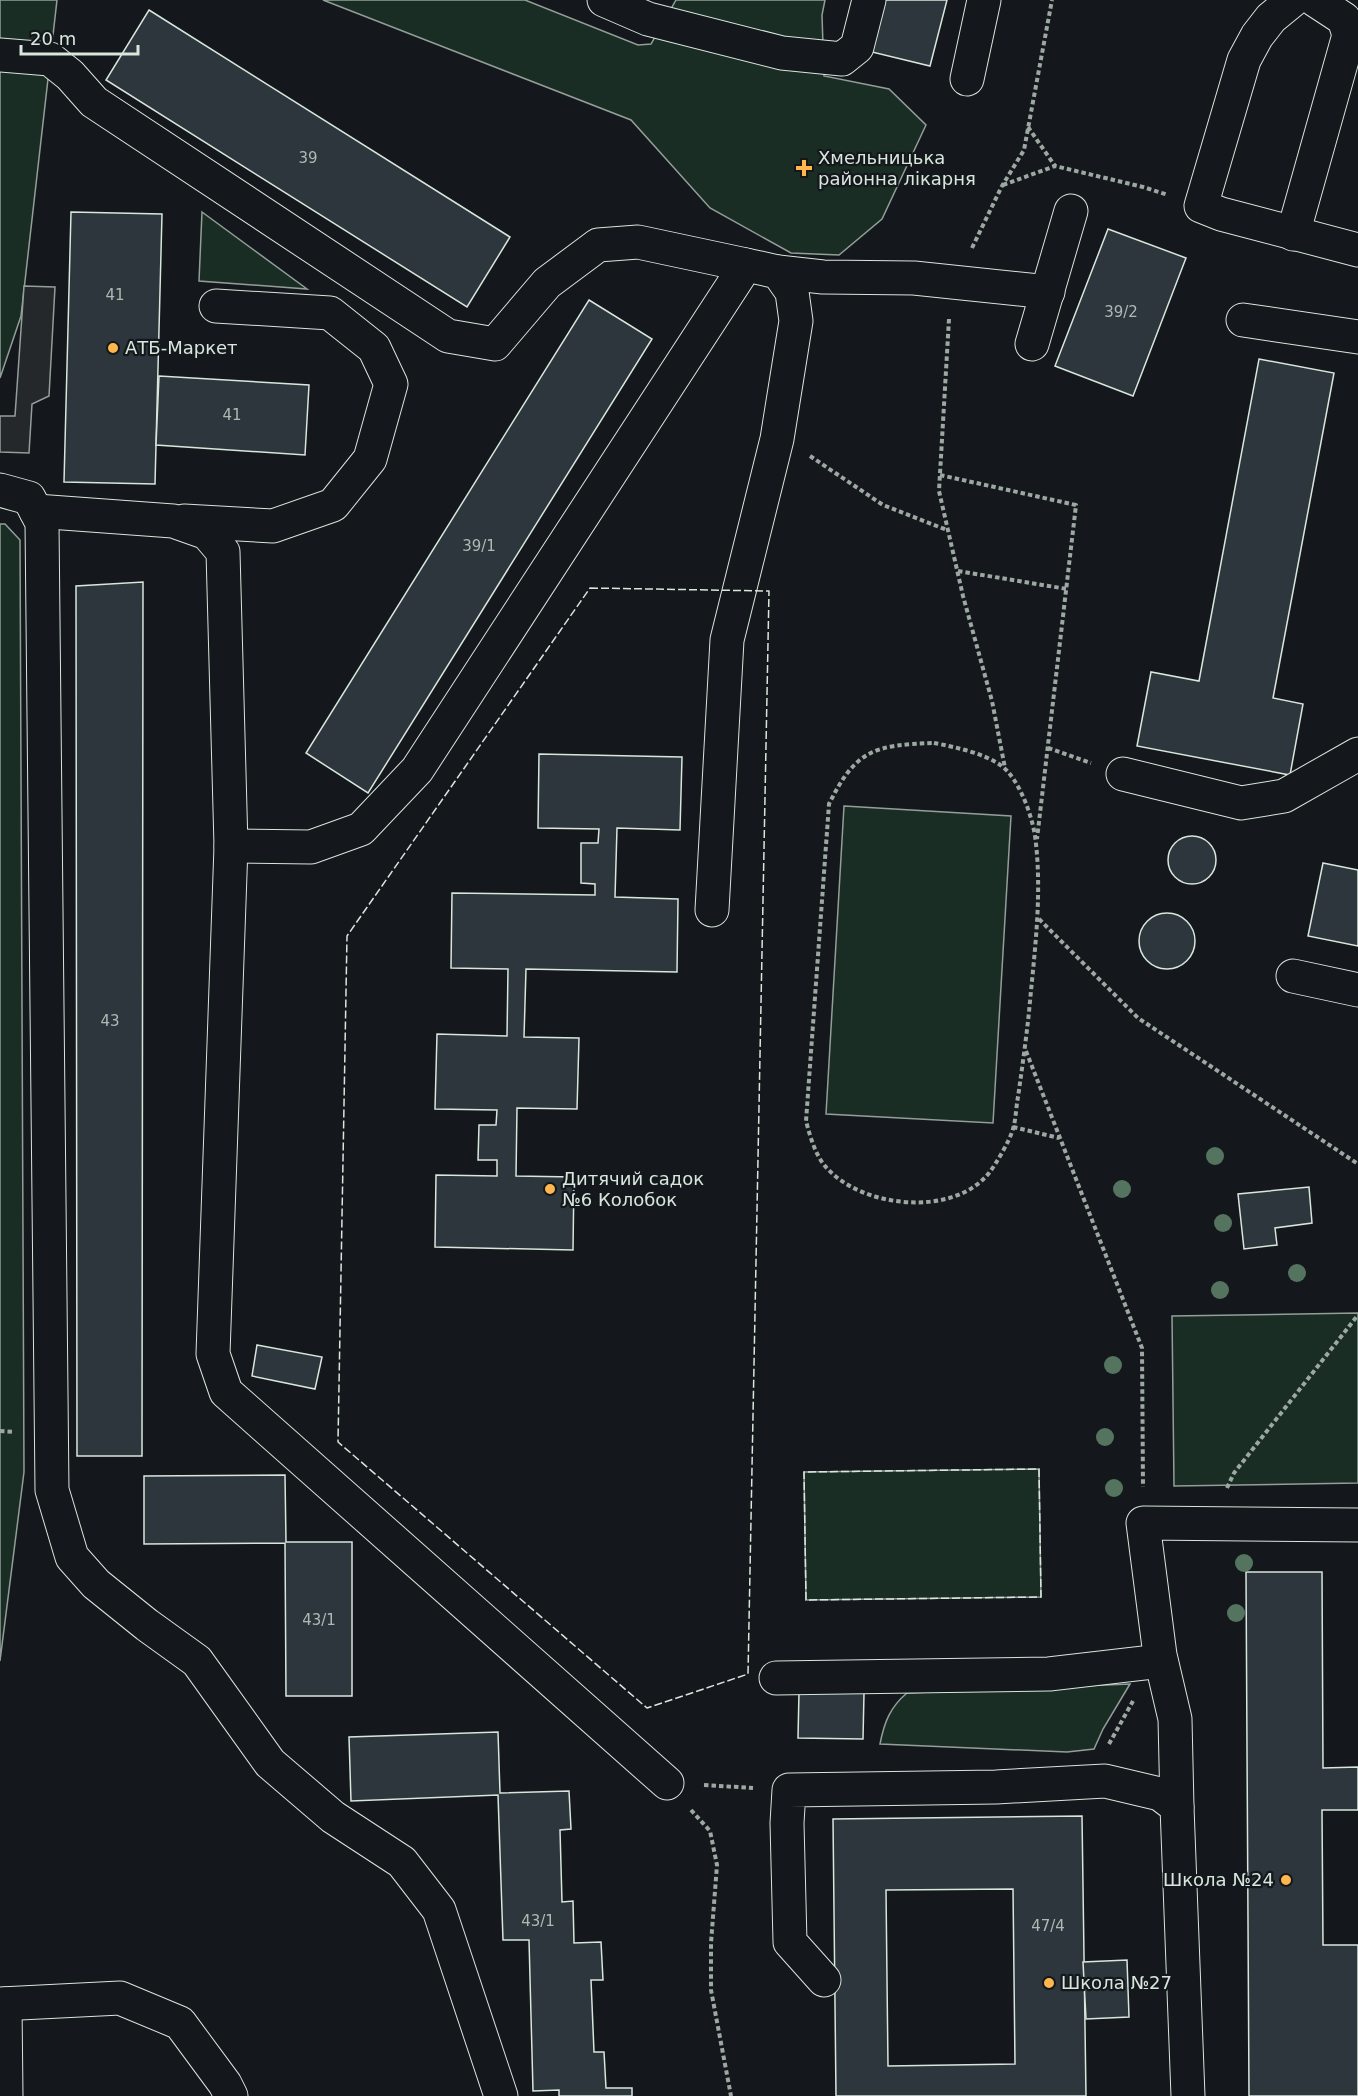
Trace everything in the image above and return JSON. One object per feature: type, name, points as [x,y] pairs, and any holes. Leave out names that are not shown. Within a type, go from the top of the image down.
[{"type":"lane","points":[[604,0],[648,19],[782,53],[842,59],[857,47],[869,0]]},
{"type":"lane","points":[[967,78],[984,0]]},
{"type":"lane","points":[[1293,0],[1271,18],[1257,36],[1244,60],[1185,201],[1293,234],[1358,250]]},
{"type":"lane","points":[[1293,234],[1349,35],[1344,19],[1315,0]]},
{"type":"lane","points":[[0,55],[50,59],[70,75],[94,102],[448,336],[495,344],[547,283],[597,245],[638,242],[778,272],[823,277],[914,278],[1048,292]]},
{"type":"lane","points":[[1032,344],[1071,211]]},
{"type":"lane","points":[[231,846],[311,847],[361,829],[417,770],[746,265]]},
{"type":"lane","points":[[712,910],[727,640],[777,440],[796,321],[792,292],[778,272]]},
{"type":"lane","points":[[36,511],[273,526],[333,505],[370,459],[391,384],[375,348],[330,313],[216,306]]},
{"type":"lane","points":[[1243,320],[1358,337]]},
{"type":"lane","points":[[0,490],[29,498],[42,523],[52,1490],[72,1557],[96,1584],[197,1661],[270,1763],[333,1817],[402,1862],[439,1910],[501,2096]]},
{"type":"lane","points":[[173,521],[207,533],[223,552],[231,846],[213,1354],[226,1392],[667,1783]]},
{"type":"lane","points":[[1123,774],[1240,803],[1284,796],[1358,754]]},
{"type":"lane","points":[[1293,976],[1358,990]]},
{"type":"lane","points":[[1188,2096],[1175,1719],[1161,1661],[1143,1523],[1358,1525]]},
{"type":"lane","points":[[776,1678],[1049,1674],[1161,1661]]},
{"type":"lane","points":[[824,1980],[790,1942],[787,1823],[789,1790],[996,1787],[1105,1781],[1160,1794],[1177,1807]]},
{"type":"lane","points":[[6,2096],[3,2004],[120,1998],[180,2023],[225,2084],[231,2096]]},
{"type":"path","points":[[1005,769],[992,701],[963,596],[939,491],[952,281],[979,236],[1002,186],[1024,150],[1052,0]]},
{"type":"path","points":[[1028,127],[1055,166]]},
{"type":"path","points":[[1143,187],[1185,201]]},
{"type":"path","points":[[777,440],[801,450],[883,505],[948,530]]},
{"type":"path","points":[[940,475],[1076,505],[1036,842],[1038,919],[1025,1050],[1013,1126],[988,1174],[967,1190],[939,1201],[908,1202],[872,1197],[844,1183],[825,1166],[812,1142],[806,1120],[829,804],[841,779],[858,760],[884,747],[934,743],[964,749],[985,757],[1005,769],[1023,794],[1036,842]]},
{"type":"path","points":[[957,571],[1066,589]]},
{"type":"path","points":[[1048,748],[1123,774]]},
{"type":"path","points":[[1038,919],[1138,1018],[1358,1164]]},
{"type":"path","points":[[1025,1050],[1142,1348],[1143,1523]]},
{"type":"path","points":[[1013,1126],[1060,1138]]},
{"type":"path","points":[[1209,1523],[1234,1473],[1358,1315]]},
{"type":"path","points":[[1088,1782],[1119,1725],[1161,1661]]},
{"type":"path","points":[[667,1783],[747,1787]]},
{"type":"path","points":[[667,1783],[710,1831],[717,1865],[711,1943],[711,1990],[731,2096]]},
{"type":"green space","points":[[0,0],[57,0],[21,316],[0,378]]},
{"type":"green space","points":[[323,0],[525,0],[638,45],[651,44],[676,0],[825,0],[822,15],[824,76],[889,89],[926,125],[882,219],[839,255],[791,253],[710,208],[631,120]]},
{"type":"green space","points":[[202,212],[307,289],[199,281]]},
{"type":"green space","points":[[0,524],[5,524],[20,540],[24,1472],[0,1661]]},
{"type":"green space","points":[[844,806],[1011,816],[993,1123],[826,1114]]},
{"type":"green space","points":[[1358,1313],[1358,1483],[1174,1486],[1172,1316]]},
{"type":"green space","points":[[1039,1469],[1041,1597],[806,1600],[804,1472]]},
{"type":"green space","points":[[1130,1684],[1103,1729],[1094,1749],[1067,1752],[880,1744],[889,1716],[896,1704],[907,1693]]},
{"type":"shaded area","points":[[24,286],[55,287],[49,396],[32,404],[29,453],[0,452],[0,416],[15,416]]},
{"type":"building","points":[[884,0],[947,0],[930,66],[872,52]]},
{"type":"building","points":[[149,10],[510,237],[467,307],[106,80]]},
{"type":"building","points":[[71,212],[162,214],[155,484],[64,482]]},
{"type":"building","points":[[1108,229],[1186,258],[1133,396],[1055,366]]},
{"type":"building","points":[[589,300],[652,339],[368,793],[306,753]]},
{"type":"building","points":[[1259,359],[1334,373],[1273,698],[1303,704],[1290,775],[1137,746],[1151,672],[1199,681]]},
{"type":"building","points":[[159,376],[309,385],[305,455],[156,445]]},
{"type":"building","points":[[143,582],[142,1456],[77,1456],[76,586]]},
{"type":"building","points":[[539,754],[682,757],[680,830],[617,828],[615,897],[678,899],[677,972],[526,969],[524,1037],[579,1038],[577,1109],[517,1108],[516,1176],[574,1177],[573,1250],[435,1247],[436,1175],[497,1176],[497,1160],[478,1160],[479,1125],[496,1125],[497,1110],[435,1109],[437,1034],[507,1036],[508,969],[451,968],[452,893],[595,895],[595,884],[581,883],[581,843],[598,843],[599,829],[538,828]]},
{"type":"building","points":[[1187,836],[1197,836],[1212,846],[1216,860],[1215,869],[1206,880],[1197,884],[1187,884],[1172,874],[1168,865],[1168,855],[1178,840]]},
{"type":"building","points":[[1323,863],[1358,870],[1358,946],[1308,936]]},
{"type":"building","points":[[1167,913],[1178,915],[1187,921],[1193,930],[1195,941],[1193,952],[1187,961],[1178,967],[1167,969],[1156,967],[1147,961],[1141,952],[1139,941],[1141,930],[1147,921],[1156,915]]},
{"type":"building","points":[[1309,1187],[1312,1223],[1275,1228],[1277,1245],[1244,1249],[1238,1194]]},
{"type":"building","points":[[257,1345],[322,1357],[315,1389],[252,1376]]},
{"type":"building","points":[[285,1475],[286,1542],[352,1542],[352,1696],[286,1696],[285,1543],[144,1544],[144,1476]]},
{"type":"building","points":[[1246,1572],[1322,1572],[1323,1768],[1358,1767],[1358,1810],[1322,1810],[1323,1945],[1358,1945],[1358,2096],[1249,2096]]},
{"type":"building","points":[[799,1692],[864,1693],[863,1739],[798,1738]]},
{"type":"building","points":[[498,1732],[500,1793],[569,1791],[571,1829],[560,1830],[562,1902],[573,1901],[574,1943],[601,1942],[603,1980],[591,1980],[594,2052],[604,2052],[606,2088],[632,2088],[632,2096],[559,2096],[559,2090],[533,2091],[529,1940],[503,1940],[498,1795],[351,1801],[349,1737]]},
{"type":"building","points":[[1082,1816],[1086,2096],[836,2096],[833,1819]],"holes":[[[1013,1889],[1015,2064],[888,2066],[886,1890]]]},
{"type":"building","points":[[1127,1960],[1129,2017],[1086,2019],[1083,1962]]},
{"type":"fence","points":[[590,588],[769,591],[748,1674],[647,1708],[338,1442],[347,936],[590,588]]},
{"type":"fence","points":[[1039,1469],[1041,1597],[806,1600],[804,1472],[1039,1469]]},
{"type":"place","name":"Хмельницька районна лікарня","points":[[804,168]]},
{"type":"place","name":"АТБ-Маркет","points":[[113,348]]},
{"type":"place","name":"Дитячий садок №6 Колобок","points":[[550,1189]]},
{"type":"place","name":"Школа №24","points":[[1286,1880]]},
{"type":"place","name":"Школа №27","points":[[1049,1983]]}]
